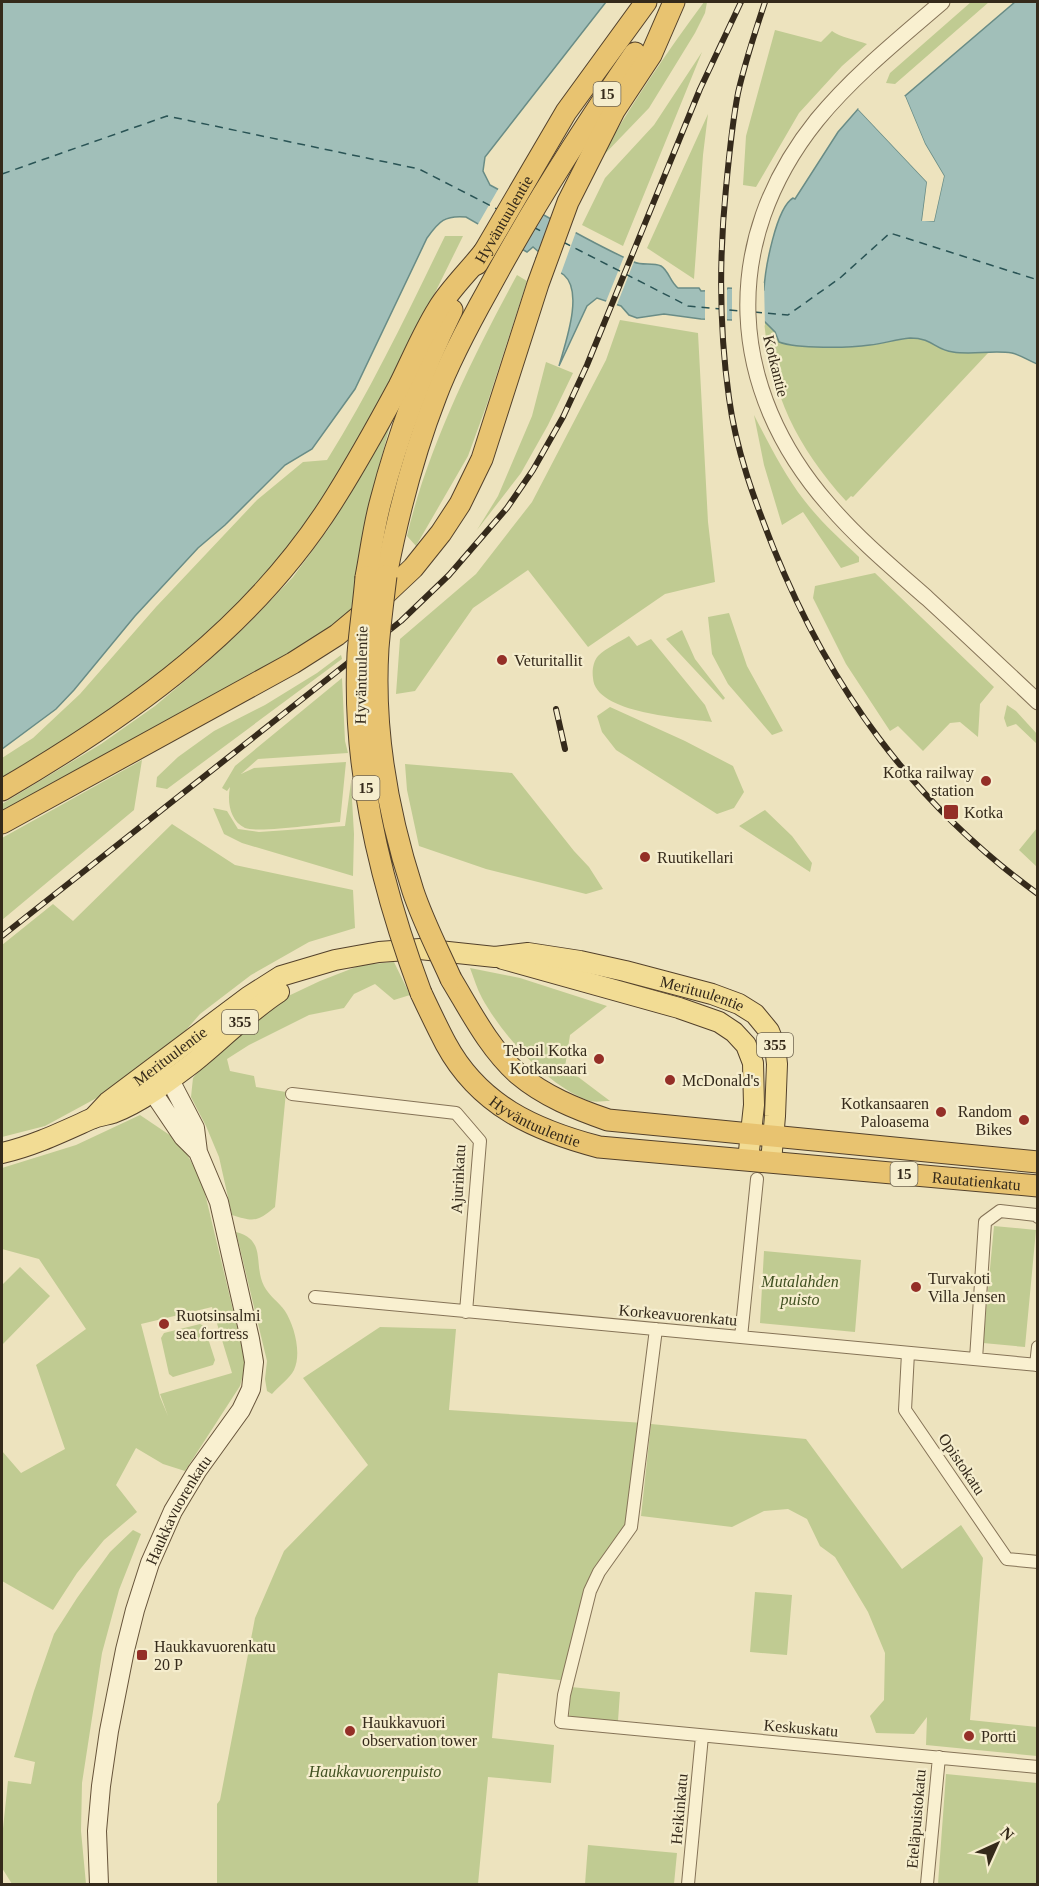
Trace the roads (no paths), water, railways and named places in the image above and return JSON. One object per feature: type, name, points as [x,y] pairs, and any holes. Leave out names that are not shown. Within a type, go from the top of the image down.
[{"type":"highway","name":"Hyväntuulentie","points":[[646,2],[566,112],[527,178],[451,312],[417,390],[380,502],[376,576],[380,739],[400,844],[429,932],[451,979],[478,1024],[498,1052],[518,1074],[572,1107],[608,1120],[773,1137]]},
{"type":"highway","name":"Hyväntuulentie","points":[[673,2],[601,103],[545,188],[466,330],[437,394],[417,447],[376,576],[358,655],[360,744],[377,850],[401,939],[421,993],[446,1045],[475,1083],[489,1097],[524,1120],[549,1132],[599,1147],[771,1162]]},
{"type":"highway","points":[[2,823],[234,697],[310,652],[345,628],[413,567],[441,533],[460,504],[482,459],[538,284],[568,202],[614,111],[651,55],[673,2]]},
{"type":"highway","points":[[2,790],[117,719],[159,688],[245,612],[284,567],[335,497],[398,387],[439,307],[484,252]]},
{"type":"highway","name":"Rautatienkatu","points":[[773,1137],[1038,1161]]},
{"type":"highway","name":"Rautatienkatu","points":[[771,1162],[1038,1186]]},
{"type":"main road","name":"Merituulentie","points":[[93,1118],[108,1102],[265,985],[281,976],[360,954],[420,950],[495,957],[679,1008],[719,1022],[734,1032],[746,1045],[753,1063],[755,1080],[748,1160]]},
{"type":"main road","name":"Merituulentie","points":[[495,957],[528,953],[580,961],[711,994],[739,1004],[755,1014],[769,1031],[775,1046],[777,1064],[771,1162]]},
{"type":"main road","name":"Merituulentie","points":[[2,1153],[30,1146],[93,1118],[114,1112],[153,1091],[196,1060],[269,998],[313,967]]},
{"type":"main road","points":[[151,1071],[170,1080]]},
{"type":"main road","name":"Haukkavuorenkatu","points":[[151,1071],[153,1091],[183,1137],[198,1152]]},
{"type":"main road","name":"Haukkavuorenkatu","points":[[99,1884],[97,1831],[101,1786],[124,1650],[135,1610],[150,1563],[173,1511],[196,1471],[241,1410],[251,1389],[254,1362],[219,1202],[198,1152],[195,1128],[170,1080]]},
{"type":"street","name":"Kotkantie","points":[[942,2],[841,93],[798,146],[784,168],[755,238],[748,282],[749,337],[753,364],[767,406],[779,432],[809,481],[874,551],[1038,702]]},
{"type":"street","name":"Ajurinkatu","points":[[292,1094],[456,1113],[480,1141],[466,1311]]},
{"type":"street","points":[[741,1337],[757,1179]]},
{"type":"street","points":[[976,1359],[985,1222],[1000,1211],[1038,1217]]},
{"type":"street","name":"Korkeavuorenkatu","points":[[315,1297],[1037,1365]]},
{"type":"street","name":"Keskuskatu","points":[[656,1329],[631,1527],[599,1572],[590,1591],[564,1695],[561,1722],[1038,1767]]},
{"type":"street","points":[[1037,1365],[1038,1347]]},
{"type":"street","name":"Opistokatu","points":[[908,1353],[905,1410],[1007,1559],[1038,1562]]},
{"type":"street","name":"Heikinkatu","points":[[688,1884],[702,1736]]},
{"type":"street","name":"Eteläpuistokatu","points":[[927,1884],[939,1757]]},
{"type":"water","points":[[2,2],[606,2],[485,157],[483,171],[490,185],[579,235],[634,262],[661,266],[678,288],[699,288],[701,291],[728,288],[764,290],[769,254],[781,214],[787,204],[793,198],[795,199],[838,132],[858,109],[927,182],[922,220],[934,221],[944,176],[925,144],[905,96],[1015,2],[1037,2],[1037,364],[1012,353],[960,353],[947,351],[924,340],[910,338],[849,347],[810,347],[787,344],[779,342],[775,332],[764,321],[701,319],[664,314],[637,318],[629,315],[621,306],[597,298],[587,306],[559,366],[573,305],[570,283],[564,275],[536,258],[540,253],[533,247],[527,252],[466,217],[448,218],[439,223],[427,238],[355,389],[312,449],[285,465],[225,525],[198,548],[135,616],[56,709],[2,749]]},
{"type":"railway","points":[[2,936],[401,621],[449,575],[507,508],[533,470],[563,417],[587,365],[700,89],[741,2]]},
{"type":"railway","points":[[765,2],[747,58],[736,105],[728,164],[722,240],[721,293],[726,371],[732,417],[746,474],[773,547],[796,599],[821,648],[849,695],[880,740],[914,782],[952,821],[993,859],[1038,894]]},
{"type":"railway","points":[[556,709],[565,749]]},
{"type":"place","name":"Veturitallit","points":[[502,660]]},
{"type":"place","name":"Kotka railway station","points":[[986,781]]},
{"type":"place","name":"Kotka","points":[[951,812]]},
{"type":"place","name":"Ruutikellari","points":[[645,857]]},
{"type":"place","name":"Teboil Kotka Kotkansaari","points":[[599,1059]]},
{"type":"place","name":"McDonald's","points":[[670,1080]]},
{"type":"place","name":"Kotkansaaren Paloasema","points":[[941,1112]]},
{"type":"place","name":"Random Bikes","points":[[1024,1120]]},
{"type":"place","name":"Turvakoti Villa Jensen","points":[[916,1287]]},
{"type":"place","name":"Ruotsinsalmi sea fortress","points":[[164,1324]]},
{"type":"place","name":"Haukkavuorenkatu 20 P","points":[[142,1655]]},
{"type":"place","name":"Haukkavuori observation tower","points":[[350,1731]]},
{"type":"place","name":"Portti","points":[[969,1736]]},
{"type":"park label","name":"Mutalahden puisto","points":[[800,1290]]},
{"type":"park label","name":"Haukkavuorenpuisto","points":[[375,1771]]}]
